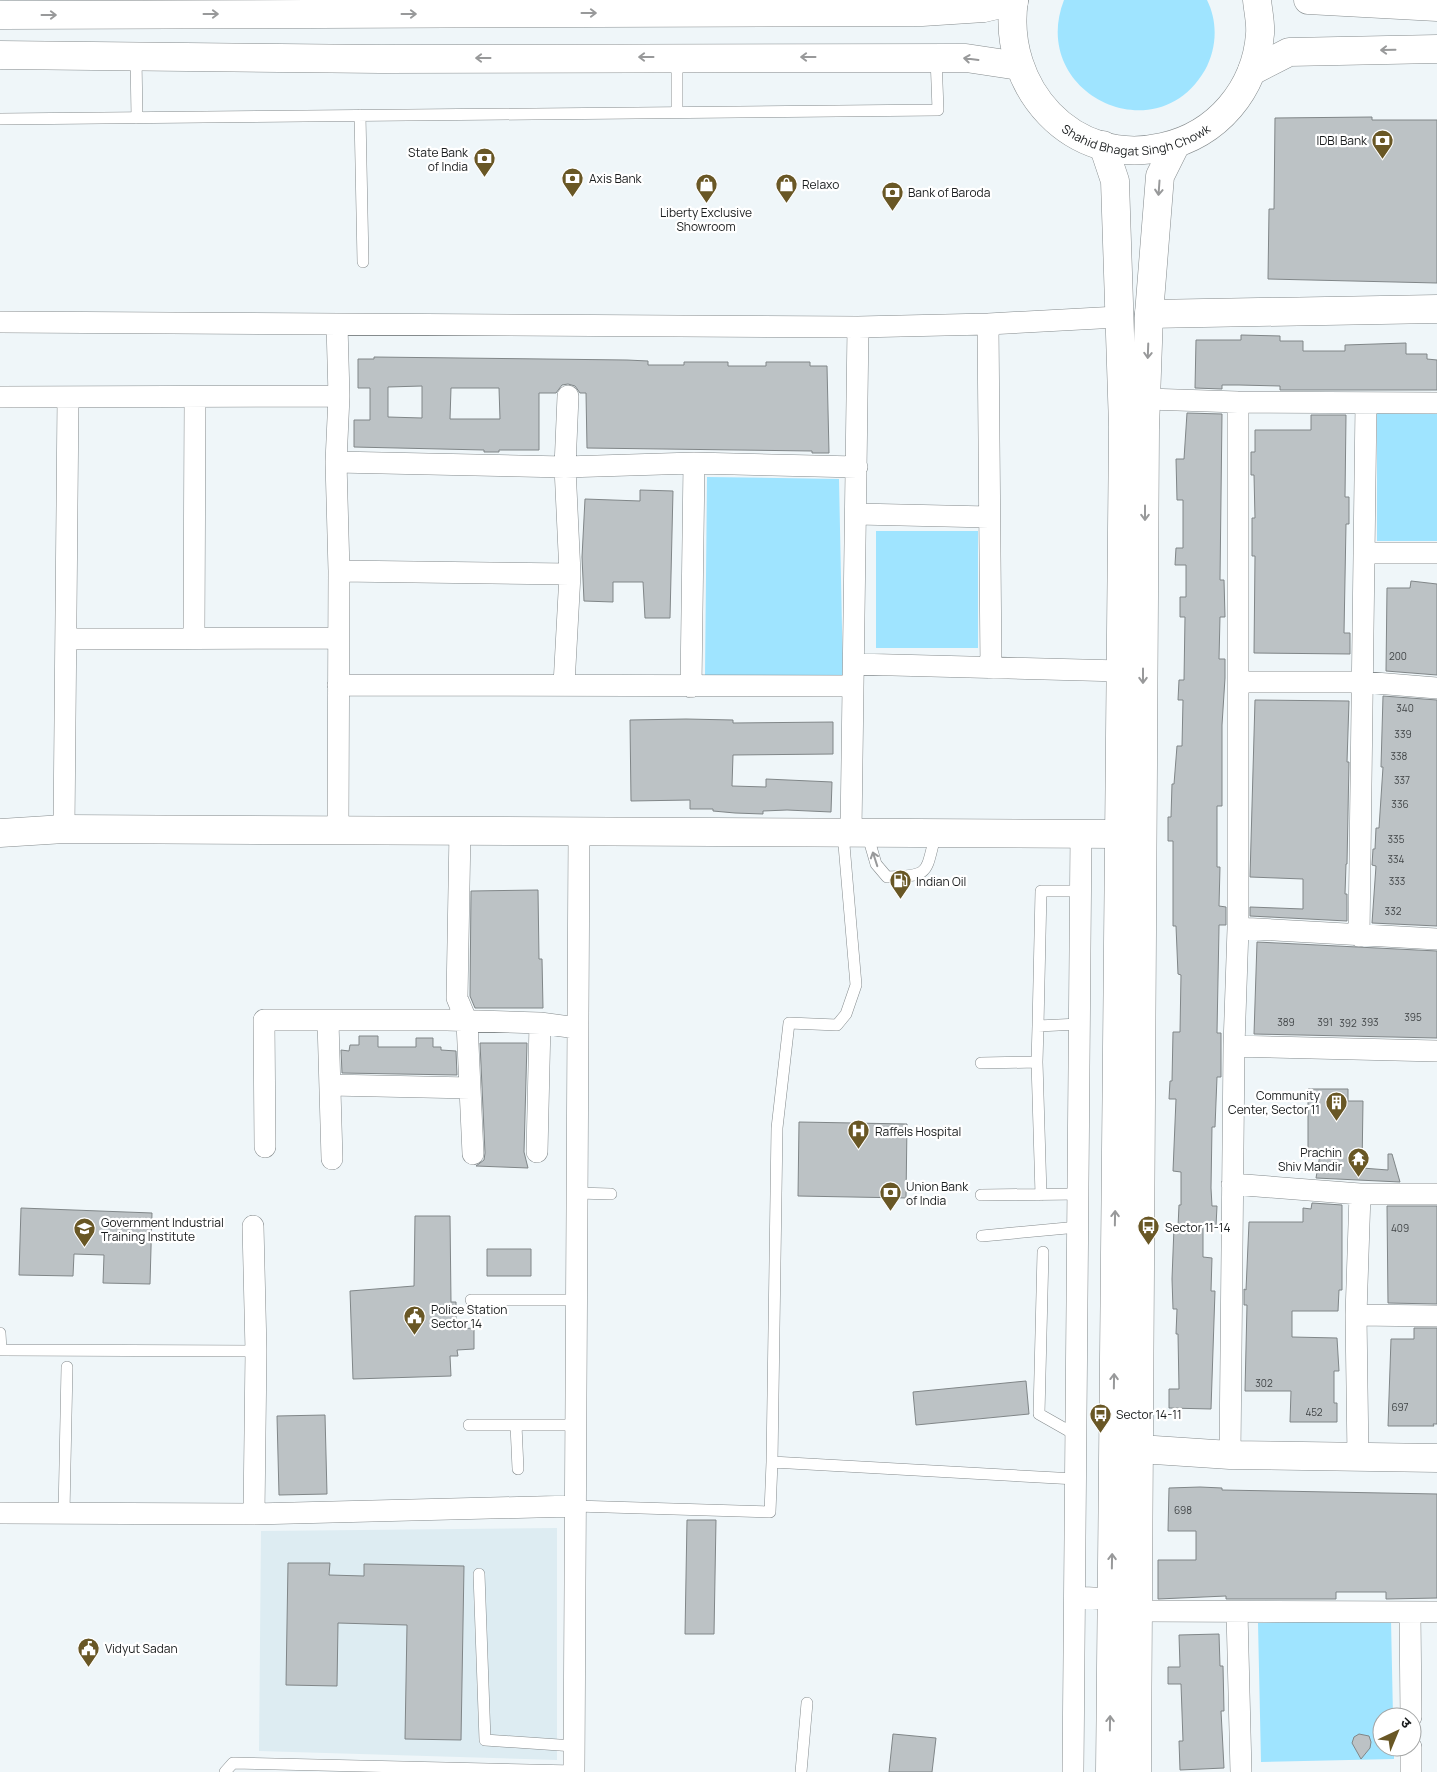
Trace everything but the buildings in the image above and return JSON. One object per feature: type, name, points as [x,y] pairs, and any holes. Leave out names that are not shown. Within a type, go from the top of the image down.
[{"type":"street","name":"Shahid Bhagat Singh Chowk","points":[[1014,0],[1012,34],[1019,66],[1029,88],[1043,108],[1054,119],[1081,137],[1103,146],[1127,150],[1152,149],[1176,144],[1201,132],[1222,116],[1239,95],[1252,71],[1260,34],[1257,0]]},
{"type":"street","points":[[0,15],[382,7],[547,7],[912,12],[946,5],[984,8],[1014,0]]},
{"type":"street","points":[[1308,0],[1373,2],[1437,7]]},
{"type":"street","points":[[381,59],[382,7]]},
{"type":"street","points":[[1252,71],[1289,52],[1437,49]]},
{"type":"street","points":[[0,55],[381,59],[677,56],[936,57],[966,58],[1019,66]]},
{"type":"street","points":[[1138,1772],[1147,399],[1149,314],[1160,176],[1176,144]]},
{"type":"street","points":[[1103,146],[1115,181],[1123,426],[1110,1772]]},
{"type":"street","points":[[1149,314],[1437,309]]},
{"type":"street","points":[[0,322],[858,327],[988,324],[1118,317]]},
{"type":"street","points":[[988,324],[990,668]]},
{"type":"street","points":[[337,325],[339,396],[336,462],[339,571],[338,830]]},
{"type":"street","points":[[854,832],[858,327]]},
{"type":"street","points":[[0,397],[339,396]]},
{"type":"street","points":[[564,685],[570,574],[565,467],[568,396]]},
{"type":"street","points":[[64,829],[68,397]]},
{"type":"street","points":[[194,638],[195,397]]},
{"type":"street","points":[[1147,399],[1366,404],[1437,403]]},
{"type":"street","points":[[1230,1455],[1234,1046],[1238,928],[1238,402]]},
{"type":"street","points":[[1359,936],[1366,404]]},
{"type":"street","points":[[336,462],[565,467],[694,463],[857,467]]},
{"type":"street","points":[[692,687],[694,463]]},
{"type":"street","points":[[857,514],[990,517]]},
{"type":"street","points":[[1364,553],[1437,553]]},
{"type":"street","points":[[339,571],[570,574]]},
{"type":"street","points":[[66,639],[338,638]]},
{"type":"street","points":[[854,664],[1120,672]]},
{"type":"street","points":[[1238,682],[1363,682],[1437,688]]},
{"type":"street","points":[[338,686],[854,686]]},
{"type":"street","points":[[0,833],[64,829],[1119,834]]},
{"type":"street","points":[[460,831],[457,998],[467,1022],[473,1154]]},
{"type":"street","points":[[574,1771],[578,831]]},
{"type":"street","points":[[1073,1772],[1080,834]]},
{"type":"street","points":[[1238,928],[1437,939]]},
{"type":"street","points":[[265,1147],[264,1020],[540,1023],[578,1028]]},
{"type":"street","points":[[328,1021],[332,1160]]},
{"type":"street","points":[[537,1152],[540,1023]]},
{"type":"street","points":[[1234,1046],[1437,1051]]},
{"type":"street","points":[[330,1085],[470,1088]]},
{"type":"street","points":[[1232,1184],[1360,1194],[1437,1194]]},
{"type":"street","points":[[1358,1458],[1356,1316],[1360,1194]]},
{"type":"street","points":[[253,1226],[256,1351],[254,1514]]},
{"type":"street","points":[[1356,1316],[1437,1316]]},
{"type":"street","points":[[1139,1449],[1230,1455],[1437,1458]]},
{"type":"street","points":[[0,1513],[254,1514],[575,1506]]},
{"type":"street","points":[[1075,1597],[1112,1599]]},
{"type":"street","points":[[1138,1611],[1437,1612]]},
{"type":"street","points":[[1237,1612],[1241,1772]]},
{"type":"street","points":[[1410,1612],[1411,1707]]},
{"type":"street","points":[[1411,1757],[1411,1772]]},
{"type":"lane","points":[[677,56],[677,112]]},
{"type":"lane","points":[[136,57],[137,118]]},
{"type":"lane","points":[[0,120],[938,110],[936,57]]},
{"type":"lane","points":[[360,115],[363,262]]},
{"type":"lane","points":[[854,832],[887,877],[915,876],[920,874],[927,867],[936,833]]},
{"type":"lane","points":[[575,1506],[770,1512],[777,1128],[782,1068],[789,1023],[837,1025],[846,1014],[856,985],[854,832]]},
{"type":"lane","points":[[1040,1195],[1037,1062],[1041,891],[1080,891]]},
{"type":"lane","points":[[1038,1026],[1079,1024]]},
{"type":"lane","points":[[981,1063],[1037,1062]]},
{"type":"lane","points":[[576,1193],[611,1194]]},
{"type":"lane","points":[[981,1195],[1078,1194]]},
{"type":"lane","points":[[982,1236],[1078,1227]]},
{"type":"lane","points":[[1043,1252],[1039,1414],[1076,1434]]},
{"type":"lane","points":[[471,1300],[576,1300]]},
{"type":"lane","points":[[0,1333],[1,1350],[256,1351]]},
{"type":"lane","points":[[64,1513],[67,1367]]},
{"type":"lane","points":[[469,1425],[576,1425]]},
{"type":"lane","points":[[516,1425],[518,1469]]},
{"type":"lane","points":[[772,1462],[1076,1479]]},
{"type":"lane","points":[[479,1574],[485,1740],[574,1746]]},
{"type":"lane","points":[[801,1772],[807,1703]]},
{"type":"lane","points":[[225,1772],[233,1763],[574,1771]]},
{"type":"shaded area","points":[[1064,0],[1207,0],[1211,8],[1215,35],[1209,62],[1205,70],[1183,95],[1157,108],[1129,110],[1103,102],[1080,85],[1064,62],[1058,33]]},
{"type":"shaded area","points":[[1377,408],[1437,409],[1437,541],[1377,541]]},
{"type":"shaded area","points":[[707,477],[839,479],[843,677],[705,675]]},
{"type":"shaded area","points":[[876,531],[978,531],[978,648],[876,648]]},
{"type":"shaded area","points":[[557,1528],[557,1760],[259,1751],[261,1531]]},
{"type":"shaded area","points":[[1391,1620],[1393,1707],[1372,1707],[1372,1757],[1394,1757],[1394,1759],[1261,1762],[1258,1623]]},
{"type":"place","name":"IDBI Bank","points":[[1383,159]]},
{"type":"place","name":"State Bank of India","points":[[484,178]]},
{"type":"place","name":"Axis Bank","points":[[573,197]]},
{"type":"place","name":"Relaxo","points":[[786,203]]},
{"type":"place","name":"Liberty Exclusive Showroom","points":[[706,204]]},
{"type":"place","name":"Bank of Baroda","points":[[892,211]]},
{"type":"place","name":"Indian Oil","points":[[900,900]]},
{"type":"place","name":"Community Center, Sector 11","points":[[1336,1121]]},
{"type":"place","name":"Raffels Hospital","points":[[859,1150]]},
{"type":"place","name":"Prachin Shiv Mandir","points":[[1358,1178]]},
{"type":"place","name":"Union Bank of India","points":[[890,1212]]},
{"type":"place","name":"Sector 11-14","points":[[1149,1246]]},
{"type":"place","name":"Government Industrial Training Institute","points":[[85,1248]]},
{"type":"place","name":"Police Station Sector 14","points":[[415,1335]]},
{"type":"place","name":"Sector 14-11","points":[[1100,1433]]},
{"type":"place","name":"Vidyut Sadan","points":[[89,1667]]}]
